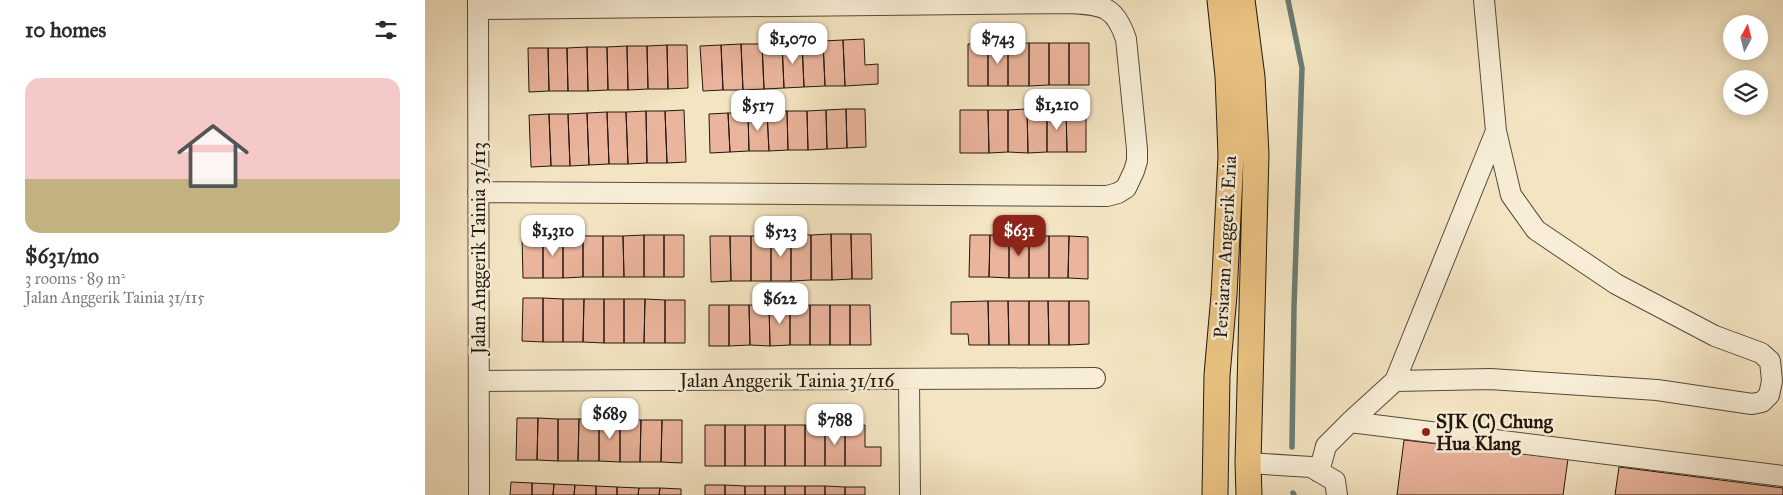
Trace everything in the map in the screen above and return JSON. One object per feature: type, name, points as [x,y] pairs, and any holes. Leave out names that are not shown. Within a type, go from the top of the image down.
[{"type":"main road","name":"Persiaran Anggerik Eria","points":[[1215,495],[1217,375],[1224,295],[1231,156],[1228,76],[1219,0]]},
{"type":"main road","name":"Persiaran Anggerik Eria","points":[[1242,0],[1252,76],[1255,154],[1248,463],[1249,495]]},
{"type":"street","points":[[1395,381],[1490,379],[1657,390],[1752,404],[1762,402],[1769,395],[1772,371],[1770,361],[1761,353],[1715,336],[1616,284],[1535,230],[1511,195],[1496,131],[1484,0]]},
{"type":"street","points":[[478,5],[1071,3],[1102,6],[1112,13],[1121,24],[1126,39],[1137,148],[1137,161],[1134,172],[1126,188],[1118,193],[1107,196],[478,192]]},
{"type":"street","name":"Jalan Anggerik Tainia 31/113","points":[[478,5],[479,495]]},
{"type":"street","points":[[1319,472],[1326,446],[1395,381],[1496,131]]},
{"type":"street","name":"Jalan Anggerik Tainia 31/116","points":[[479,381],[1095,378]]},
{"type":"street","points":[[909,380],[910,495]]},
{"type":"street","points":[[1350,422],[1783,476]]},
{"type":"street","points":[[1248,463],[1311,467],[1335,481],[1337,495]]},
{"type":"building","points":[[864,39],[865,65],[878,64],[878,84],[845,86],[843,40]]},
{"type":"building","points":[[843,40],[845,86],[825,86],[823,41]]},
{"type":"building","points":[[823,41],[825,86],[804,87],[802,42]]},
{"type":"building","points":[[802,42],[804,87],[784,88],[782,43]]},
{"type":"building","points":[[782,43],[784,88],[764,89],[762,44]]},
{"type":"building","points":[[1029,43],[1029,86],[1008,86],[1008,44]]},
{"type":"building","points":[[1029,43],[1049,43],[1049,85],[1029,86]]},
{"type":"building","points":[[1049,43],[1069,43],[1069,85],[1049,85]]},
{"type":"building","points":[[1069,43],[1089,43],[1089,85],[1069,85]]},
{"type":"building","points":[[741,44],[743,90],[723,90],[721,45]]},
{"type":"building","points":[[741,44],[762,44],[764,89],[743,90]]},
{"type":"building","points":[[968,44],[988,44],[988,86],[968,86]]},
{"type":"building","points":[[988,44],[1008,44],[1008,86],[988,86]]},
{"type":"building","points":[[667,45],[668,89],[648,89],[647,46]]},
{"type":"building","points":[[667,45],[687,45],[688,88],[668,89]]},
{"type":"building","points":[[721,45],[723,90],[703,91],[700,46]]},
{"type":"building","points":[[627,46],[628,90],[608,90],[607,47]]},
{"type":"building","points":[[627,46],[647,46],[648,89],[628,90]]},
{"type":"building","points":[[587,47],[588,91],[568,91],[567,48]]},
{"type":"building","points":[[587,47],[607,47],[608,90],[588,91]]},
{"type":"building","points":[[528,48],[548,48],[549,91],[529,92]]},
{"type":"building","points":[[548,48],[567,48],[568,91],[549,91]]},
{"type":"building","points":[[846,109],[865,109],[866,147],[847,148]]},
{"type":"building","points":[[846,109],[847,148],[827,149],[826,110]]},
{"type":"building","points":[[1027,109],[1047,109],[1047,152],[1028,153]]},
{"type":"building","points":[[1027,109],[1028,153],[1008,152],[1008,110]]},
{"type":"building","points":[[1047,109],[1066,109],[1067,152],[1047,152]]},
{"type":"building","points":[[1066,109],[1086,109],[1086,152],[1067,152]]},
{"type":"building","points":[[684,110],[686,162],[667,163],[665,111]]},
{"type":"building","points":[[826,110],[827,149],[808,150],[807,111]]},
{"type":"building","points":[[960,110],[988,110],[989,153],[960,153]]},
{"type":"building","points":[[988,110],[1008,110],[1008,152],[989,153]]},
{"type":"building","points":[[646,111],[665,111],[667,163],[647,163]]},
{"type":"building","points":[[646,111],[647,163],[628,164],[626,112]]},
{"type":"building","points":[[787,111],[807,111],[808,150],[788,150]]},
{"type":"building","points":[[787,111],[788,150],[769,151],[767,112]]},
{"type":"building","points":[[607,112],[626,112],[628,164],[609,164]]},
{"type":"building","points":[[607,112],[609,164],[589,165],[587,113]]},
{"type":"building","points":[[767,112],[769,151],[749,151],[748,113]]},
{"type":"building","points":[[587,113],[589,165],[570,166],[568,114]]},
{"type":"building","points":[[728,113],[748,113],[749,151],[730,152]]},
{"type":"building","points":[[728,113],[730,152],[710,153],[709,114]]},
{"type":"building","points":[[549,114],[568,114],[570,166],[551,166]]},
{"type":"building","points":[[549,114],[551,166],[531,167],[529,115]]},
{"type":"building","points":[[831,234],[832,280],[811,280],[811,235]]},
{"type":"building","points":[[831,234],[851,234],[852,279],[832,280]]},
{"type":"building","points":[[851,234],[871,234],[872,279],[852,279]]},
{"type":"building","points":[[644,235],[644,277],[624,277],[623,236]]},
{"type":"building","points":[[644,235],[664,235],[664,277],[644,277]]},
{"type":"building","points":[[664,235],[684,235],[684,277],[664,277]]},
{"type":"building","points":[[771,235],[771,281],[751,281],[751,236]]},
{"type":"building","points":[[771,235],[791,235],[791,281],[771,281]]},
{"type":"building","points":[[791,235],[811,235],[811,280],[791,281]]},
{"type":"building","points":[[970,235],[990,235],[989,277],[969,277]]},
{"type":"building","points":[[990,235],[1009,235],[1009,278],[989,277]]},
{"type":"building","points":[[1009,235],[1029,236],[1029,278],[1009,278]]},
{"type":"building","points":[[563,236],[563,278],[543,278],[543,237]]},
{"type":"building","points":[[563,236],[583,236],[583,277],[563,278]]},
{"type":"building","points":[[583,236],[603,236],[603,277],[583,277]]},
{"type":"building","points":[[603,236],[623,236],[624,277],[603,277]]},
{"type":"building","points":[[710,236],[730,236],[731,281],[711,282]]},
{"type":"building","points":[[730,236],[751,236],[751,281],[731,281]]},
{"type":"building","points":[[1029,236],[1049,236],[1049,278],[1029,278]]},
{"type":"building","points":[[1049,236],[1069,236],[1068,278],[1049,278]]},
{"type":"building","points":[[1069,236],[1088,237],[1088,279],[1068,278]]},
{"type":"building","points":[[522,237],[543,237],[543,278],[523,278]]},
{"type":"building","points":[[523,298],[543,298],[543,342],[522,341]]},
{"type":"building","points":[[543,298],[563,299],[563,342],[543,342]]},
{"type":"building","points":[[563,299],[584,299],[583,342],[563,342]]},
{"type":"building","points":[[584,299],[604,299],[604,343],[583,342]]},
{"type":"building","points":[[604,299],[624,299],[624,343],[604,343]]},
{"type":"building","points":[[624,299],[645,299],[644,343],[624,343]]},
{"type":"building","points":[[645,299],[665,300],[665,343],[644,343]]},
{"type":"building","points":[[665,300],[685,300],[685,343],[665,343]]},
{"type":"building","points":[[988,301],[1008,301],[1009,345],[989,345]]},
{"type":"building","points":[[988,301],[989,345],[969,345],[968,334],[951,334],[951,302]]},
{"type":"building","points":[[1008,301],[1029,301],[1029,345],[1009,345]]},
{"type":"building","points":[[1029,301],[1048,301],[1049,345],[1029,345]]},
{"type":"building","points":[[1048,301],[1069,301],[1069,345],[1049,345]]},
{"type":"building","points":[[1069,301],[1089,301],[1089,344],[1069,345]]},
{"type":"building","points":[[709,305],[729,305],[729,346],[709,346]]},
{"type":"building","points":[[729,305],[749,305],[750,345],[729,346]]},
{"type":"building","points":[[749,305],[769,305],[770,346],[750,345]]},
{"type":"building","points":[[769,305],[790,305],[790,345],[770,346]]},
{"type":"building","points":[[790,305],[810,305],[810,345],[790,345]]},
{"type":"building","points":[[810,305],[830,305],[830,345],[810,345]]},
{"type":"building","points":[[830,305],[850,305],[850,345],[830,345]]},
{"type":"building","points":[[850,305],[870,305],[871,345],[850,345]]},
{"type":"building","points":[[517,418],[538,418],[537,460],[516,460]]},
{"type":"building","points":[[538,418],[558,419],[558,461],[537,460]]},
{"type":"building","points":[[558,419],[579,419],[578,461],[558,461]]},
{"type":"building","points":[[579,419],[599,419],[599,461],[578,461]]},
{"type":"building","points":[[599,419],[620,419],[620,462],[599,461]]},
{"type":"building","points":[[620,419],[641,420],[640,462],[620,462]]},
{"type":"building","points":[[641,420],[662,420],[661,462],[640,462]]},
{"type":"building","points":[[662,420],[682,420],[682,463],[661,462]]},
{"type":"building","points":[[705,425],[725,425],[725,466],[705,466]]},
{"type":"building","points":[[725,425],[745,425],[745,466],[725,466]]},
{"type":"building","points":[[745,425],[765,425],[765,466],[745,466]]},
{"type":"building","points":[[765,425],[785,425],[785,466],[765,466]]},
{"type":"building","points":[[785,425],[805,425],[805,466],[785,466]]},
{"type":"building","points":[[805,425],[825,425],[825,466],[805,466]]},
{"type":"building","points":[[825,425],[845,426],[845,466],[825,466]]},
{"type":"building","points":[[865,425],[865,447],[881,447],[881,466],[845,466],[845,426]]},
{"type":"building","points":[[1404,440],[1568,459],[1563,495],[1397,495]]},
{"type":"building","points":[[1619,467],[1783,488],[1783,495],[1615,495]]},
{"type":"building","points":[[511,482],[532,483],[532,495],[510,495]]},
{"type":"building","points":[[532,483],[554,484],[553,495],[532,495]]},
{"type":"building","points":[[554,484],[575,485],[574,495],[553,495]]},
{"type":"building","points":[[575,485],[596,486],[596,495],[574,495]]},
{"type":"building","points":[[705,485],[725,485],[725,495],[705,495]]},
{"type":"building","points":[[725,485],[745,486],[745,495],[725,495]]},
{"type":"building","points":[[596,486],[617,487],[617,495],[596,495]]},
{"type":"building","points":[[745,486],[765,486],[765,495],[745,495]]},
{"type":"building","points":[[765,486],[785,486],[785,495],[765,495]]},
{"type":"building","points":[[785,486],[805,486],[805,495],[785,495]]},
{"type":"building","points":[[805,486],[825,486],[825,495],[805,495]]},
{"type":"building","points":[[825,486],[845,487],[845,495],[825,495]]},
{"type":"building","points":[[617,487],[639,488],[638,495],[617,495]]},
{"type":"building","points":[[845,487],[865,487],[865,495],[845,495]]},
{"type":"building","points":[[639,488],[660,488],[659,495],[638,495]]},
{"type":"building","points":[[660,488],[681,489],[681,495],[659,495]]},
{"type":"waterway","points":[[1288,0],[1302,68],[1294,307],[1292,447]]},
{"type":"place","name":"SJK (C) Chung Hua Klang","points":[[1426,432]]}]
